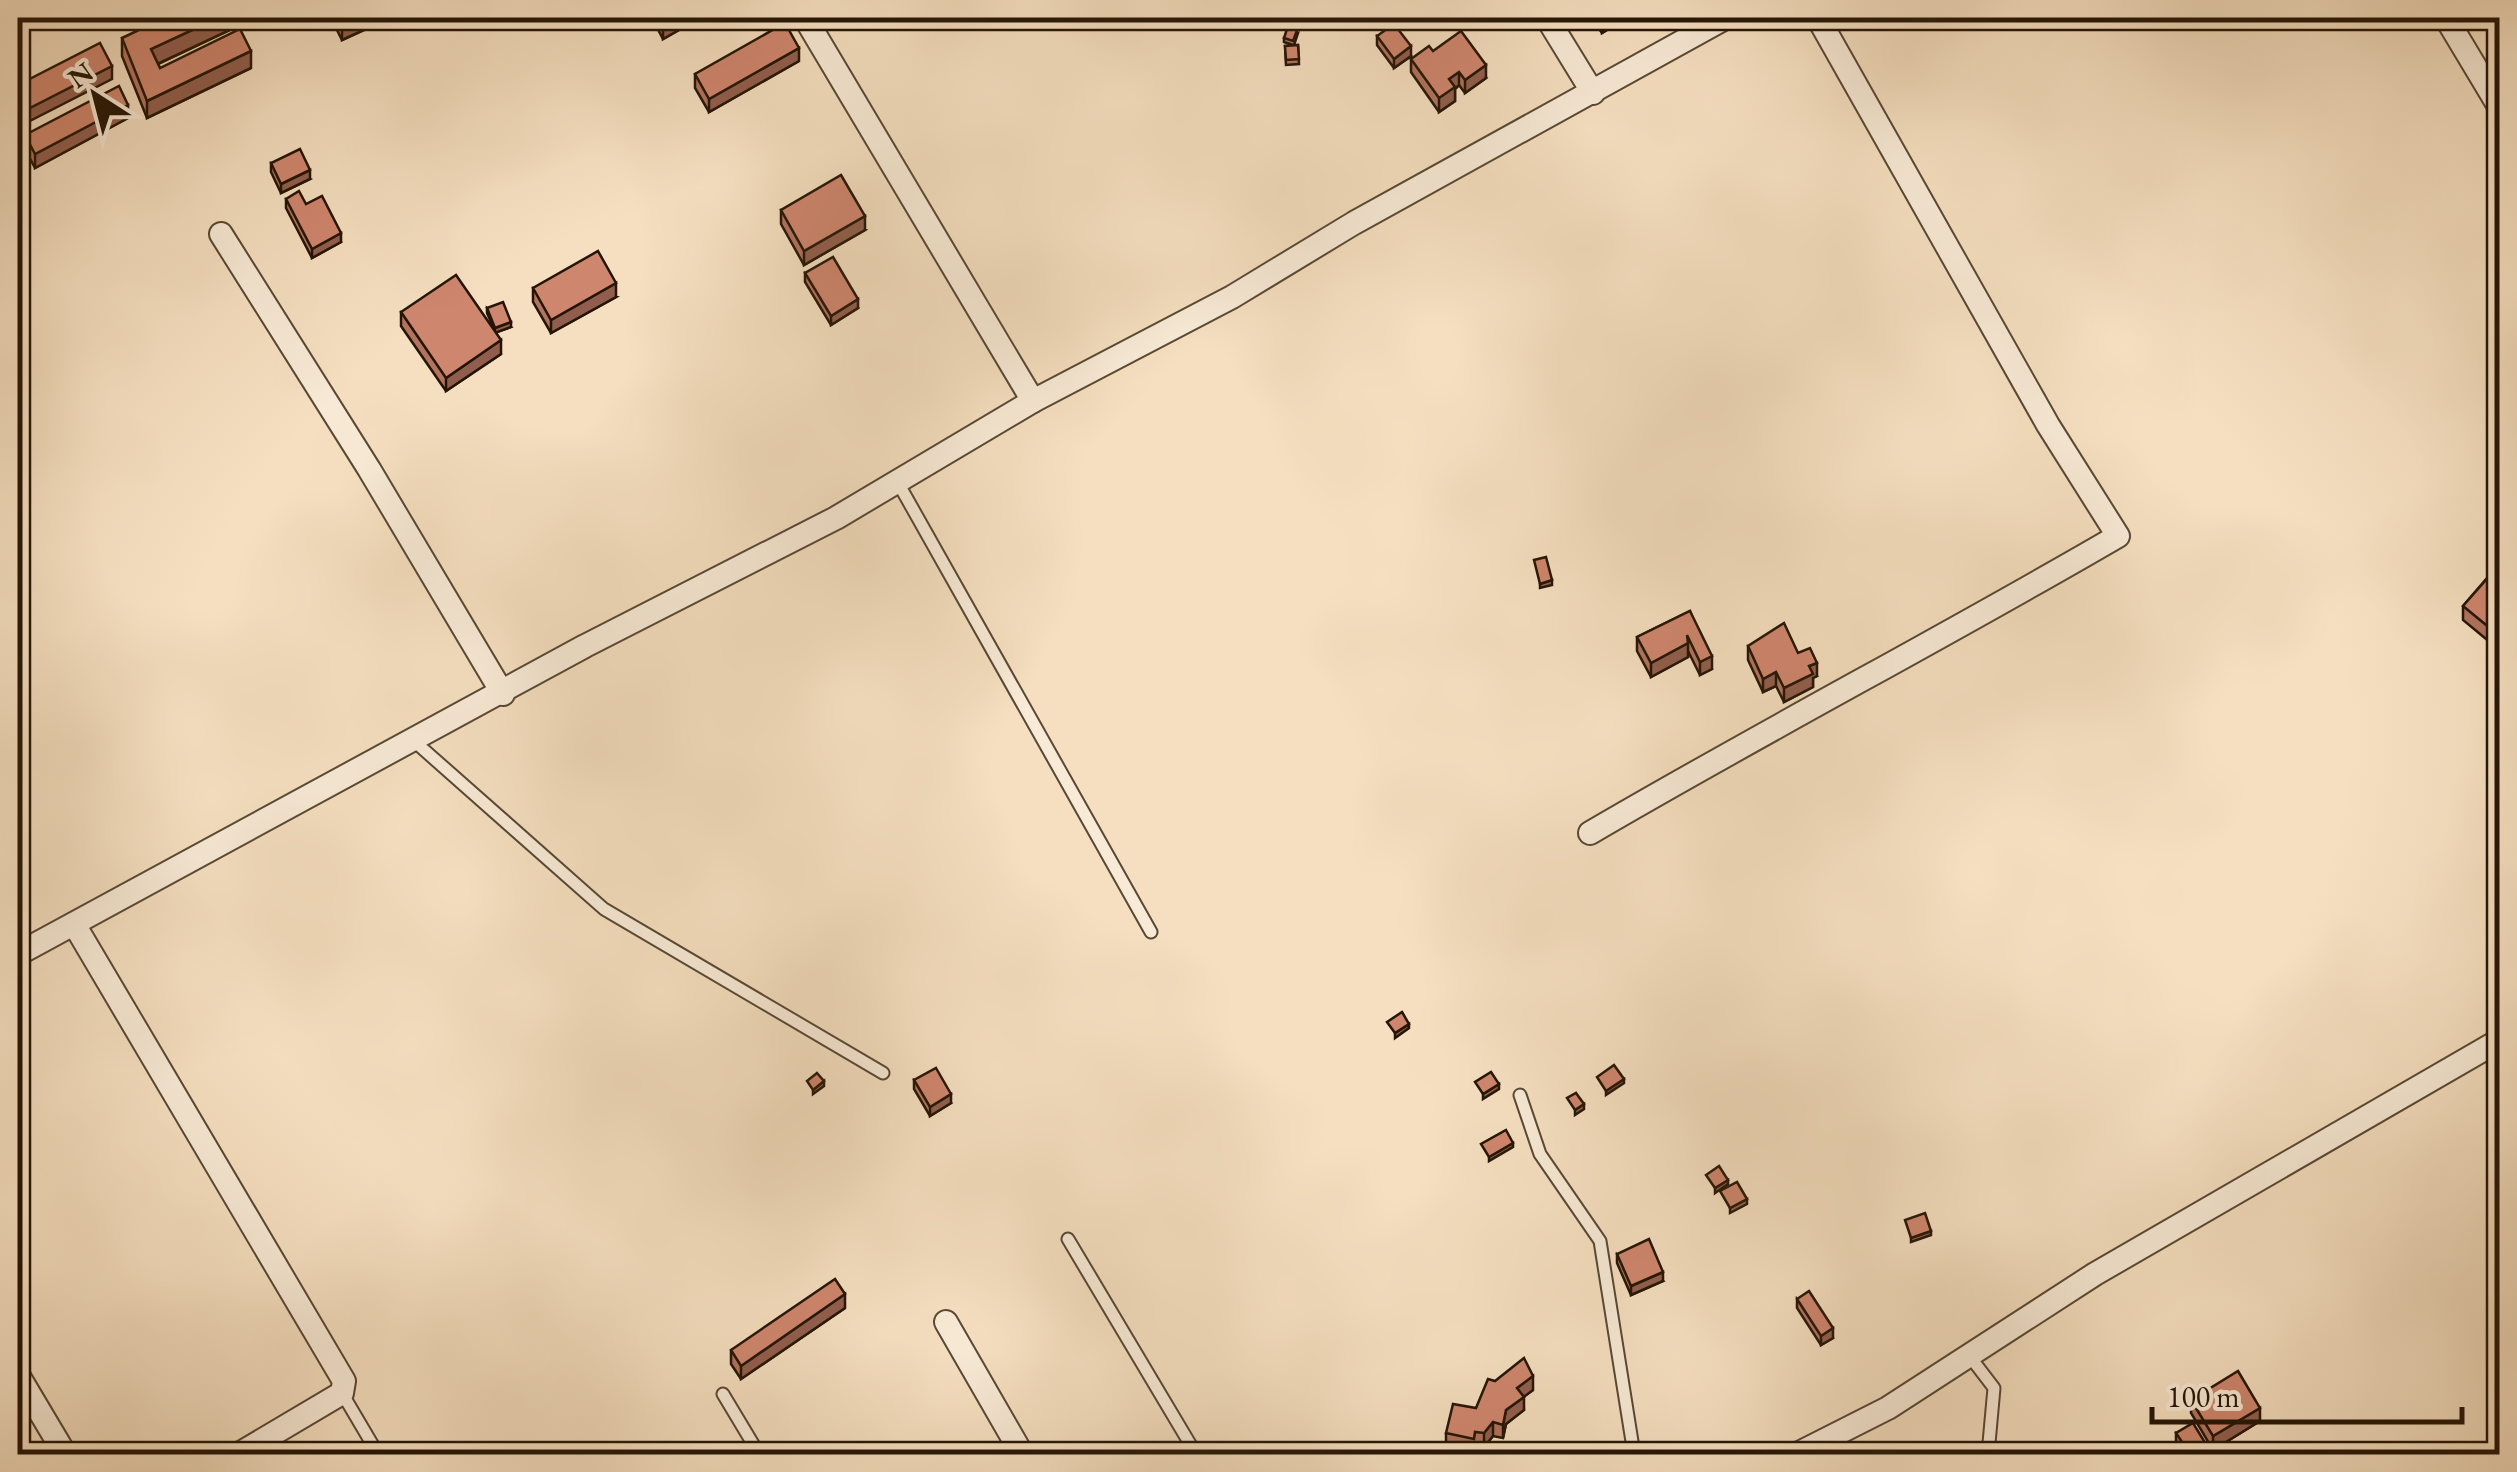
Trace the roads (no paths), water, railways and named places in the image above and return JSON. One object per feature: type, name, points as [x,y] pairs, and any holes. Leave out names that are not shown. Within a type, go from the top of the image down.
[{"type":"street","points":[[804,18],[1032,401]]},
{"type":"street","points":[[1546,18],[1594,93]]},
{"type":"street","points":[[18,954],[585,646],[747,567],[1032,401],[1232,297],[1354,223],[1725,18]]},
{"type":"street","points":[[1590,833],[1741,745],[1945,637],[2118,536],[2048,424],[1818,18]]},
{"type":"street","points":[[2446,18],[2500,108]]},
{"type":"street","points":[[221,234],[369,469],[502,694]]},
{"type":"street","points":[[74,924],[344,1381],[342,1393],[239,1454]]},
{"type":"street","points":[[1797,1454],[1888,1408],[1968,1354],[2226,1196],[2500,1040]]},
{"type":"street","points":[[946,1322],[1022,1454]]},
{"type":"street","points":[[18,1375],[66,1454]]},
{"type":"lane","points":[[896,482],[1151,932]]},
{"type":"lane","points":[[414,741],[604,909],[884,1072]]},
{"type":"lane","points":[[1520,1095],[1540,1154],[1600,1241],[1634,1454]]},
{"type":"lane","points":[[1068,1238],[1196,1454]]},
{"type":"lane","points":[[1968,1354],[1994,1388],[1988,1454]]},
{"type":"lane","points":[[342,1393],[378,1454]]},
{"type":"lane","points":[[723,1394],[759,1454]]}]
